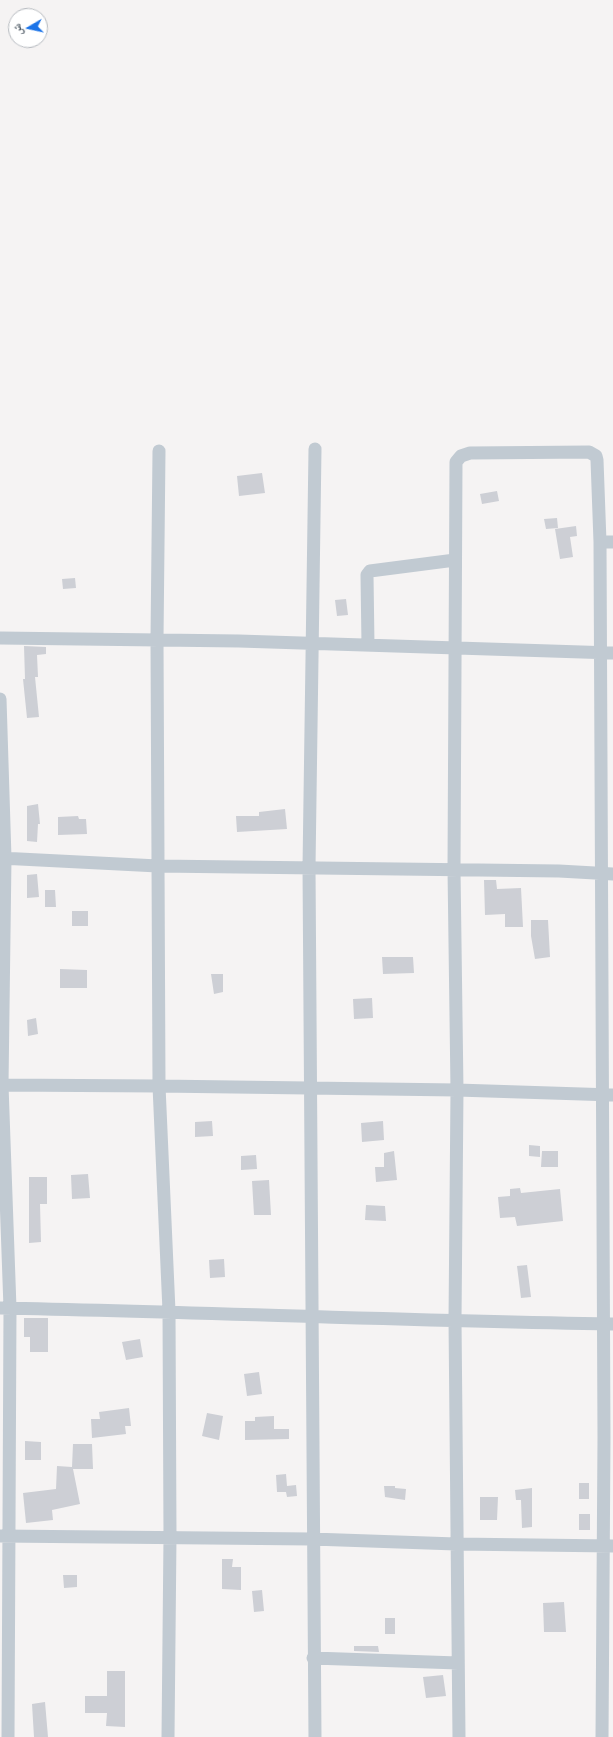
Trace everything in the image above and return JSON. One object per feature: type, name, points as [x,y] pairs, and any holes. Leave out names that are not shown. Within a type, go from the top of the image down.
[{"type":"street","points":[[315,449],[311,643],[310,867],[312,1539],[315,1737]]},
{"type":"street","points":[[159,451],[157,639],[159,1086],[168,1311],[170,1537],[168,1737]]},
{"type":"street","points":[[459,1737],[455,1320],[457,1090],[454,869],[454,648],[456,462],[461,456],[470,453],[589,452],[596,456],[597,460],[600,542],[599,653],[606,874],[608,1095],[607,1546],[602,1737]]},
{"type":"street","points":[[600,542],[613,542]]},
{"type":"street","points":[[368,645],[366,575],[370,571],[455,560]]},
{"type":"street","points":[[0,638],[157,639],[613,653]]},
{"type":"street","points":[[0,699],[2,858],[1,1085],[5,1308],[5,1536],[8,1737]]},
{"type":"street","points":[[2,858],[158,866],[454,869],[606,874]]},
{"type":"street","points":[[1,1085],[457,1090],[608,1095]]},
{"type":"street","points":[[5,1308],[168,1311],[311,1317],[608,1324]]},
{"type":"street","points":[[5,1536],[312,1539],[456,1544],[607,1546]]},
{"type":"street","points":[[313,1658],[458,1663]]},
{"type":"building","points":[[262,473],[265,493],[239,496],[237,476]]},
{"type":"building","points":[[497,491],[499,501],[482,504],[480,494]]},
{"type":"building","points":[[557,518],[558,528],[546,529],[544,519]]},
{"type":"building","points":[[576,526],[577,536],[570,537],[573,557],[560,559],[555,529]]},
{"type":"building","points":[[75,578],[76,588],[63,589],[62,579]]},
{"type":"building","points":[[346,599],[348,615],[337,616],[335,600]]},
{"type":"building","points":[[24,646],[46,647],[46,654],[37,655],[38,677],[35,677],[39,717],[27,718],[23,679],[25,679]]},
{"type":"building","points":[[38,804],[40,824],[38,824],[37,842],[27,841],[27,806]]},
{"type":"building","points":[[285,809],[287,829],[237,832],[236,816],[259,816],[259,812]]},
{"type":"building","points":[[78,816],[79,819],[86,819],[87,834],[58,835],[58,817]]},
{"type":"building","points":[[37,874],[39,897],[27,898],[27,875]]},
{"type":"building","points":[[484,880],[496,880],[497,889],[521,888],[523,927],[505,927],[505,914],[485,915]]},
{"type":"building","points":[[45,890],[55,890],[56,907],[45,907]]},
{"type":"building","points":[[72,911],[88,911],[88,926],[72,926]]},
{"type":"building","points":[[531,920],[548,920],[550,957],[535,959],[531,936]]},
{"type":"building","points":[[382,957],[413,957],[414,973],[383,974]]},
{"type":"building","points":[[60,969],[87,970],[87,988],[60,988]]},
{"type":"building","points":[[211,974],[223,974],[223,992],[214,994]]},
{"type":"building","points":[[372,998],[373,1018],[354,1019],[353,999]]},
{"type":"building","points":[[36,1018],[38,1034],[28,1036],[27,1020]]},
{"type":"building","points":[[212,1121],[213,1136],[195,1137],[195,1122]]},
{"type":"building","points":[[383,1121],[384,1140],[362,1142],[361,1123]]},
{"type":"building","points":[[529,1145],[540,1146],[540,1157],[529,1156]]},
{"type":"building","points":[[394,1151],[397,1180],[376,1182],[375,1167],[384,1167],[384,1153]]},
{"type":"building","points":[[542,1151],[558,1151],[558,1167],[541,1167]]},
{"type":"building","points":[[256,1155],[257,1169],[241,1170],[241,1156]]},
{"type":"building","points":[[88,1174],[90,1198],[72,1199],[71,1175]]},
{"type":"building","points":[[29,1177],[47,1177],[47,1204],[40,1204],[41,1242],[29,1243]]},
{"type":"building","points":[[269,1180],[271,1215],[254,1215],[252,1181]]},
{"type":"building","points":[[520,1188],[521,1193],[560,1189],[563,1221],[517,1226],[515,1217],[500,1218],[498,1197],[510,1196],[510,1189]]},
{"type":"building","points":[[366,1205],[385,1206],[386,1221],[365,1220]]},
{"type":"building","points":[[224,1259],[225,1277],[210,1278],[209,1260]]},
{"type":"building","points":[[527,1265],[531,1297],[521,1298],[517,1266]]},
{"type":"building","points":[[24,1318],[48,1318],[48,1352],[30,1352],[30,1337],[24,1337]]},
{"type":"building","points":[[140,1339],[143,1357],[126,1360],[122,1342]]},
{"type":"building","points":[[259,1372],[262,1394],[247,1396],[244,1374]]},
{"type":"building","points":[[129,1408],[131,1426],[125,1426],[126,1434],[92,1438],[91,1419],[100,1419],[99,1412]]},
{"type":"building","points":[[207,1413],[223,1416],[219,1440],[202,1436]]},
{"type":"building","points":[[274,1416],[274,1429],[289,1429],[289,1439],[245,1440],[245,1421],[255,1421],[255,1417]]},
{"type":"building","points":[[25,1441],[41,1442],[41,1460],[25,1460]]},
{"type":"building","points":[[73,1444],[92,1444],[93,1469],[73,1469],[80,1504],[52,1510],[53,1520],[26,1523],[23,1493],[56,1489],[57,1466],[72,1467]]},
{"type":"building","points":[[286,1474],[287,1486],[296,1485],[297,1496],[287,1497],[286,1492],[277,1492],[276,1475]]},
{"type":"building","points":[[579,1483],[589,1483],[589,1499],[579,1499]]},
{"type":"building","points":[[384,1486],[395,1486],[395,1488],[406,1489],[405,1500],[385,1497]]},
{"type":"building","points":[[532,1488],[532,1527],[522,1528],[521,1500],[516,1500],[515,1490]]},
{"type":"building","points":[[480,1497],[498,1497],[497,1520],[480,1520]]},
{"type":"building","points":[[579,1514],[590,1514],[590,1530],[579,1530]]},
{"type":"building","points":[[222,1559],[233,1559],[232,1567],[241,1567],[241,1590],[222,1589]]},
{"type":"building","points":[[63,1575],[77,1575],[77,1587],[64,1588]]},
{"type":"building","points":[[262,1590],[264,1611],[254,1612],[252,1591]]},
{"type":"building","points":[[564,1602],[566,1632],[544,1632],[543,1603]]},
{"type":"building","points":[[385,1618],[395,1618],[395,1634],[385,1634]]},
{"type":"building","points":[[354,1646],[378,1646],[379,1652],[354,1651]]},
{"type":"building","points":[[107,1671],[125,1671],[125,1727],[106,1726],[107,1713],[85,1713],[85,1696],[107,1696]]},
{"type":"building","points":[[443,1675],[446,1696],[426,1698],[423,1677]]},
{"type":"building","points":[[45,1702],[48,1737],[34,1737],[32,1704]]}]
